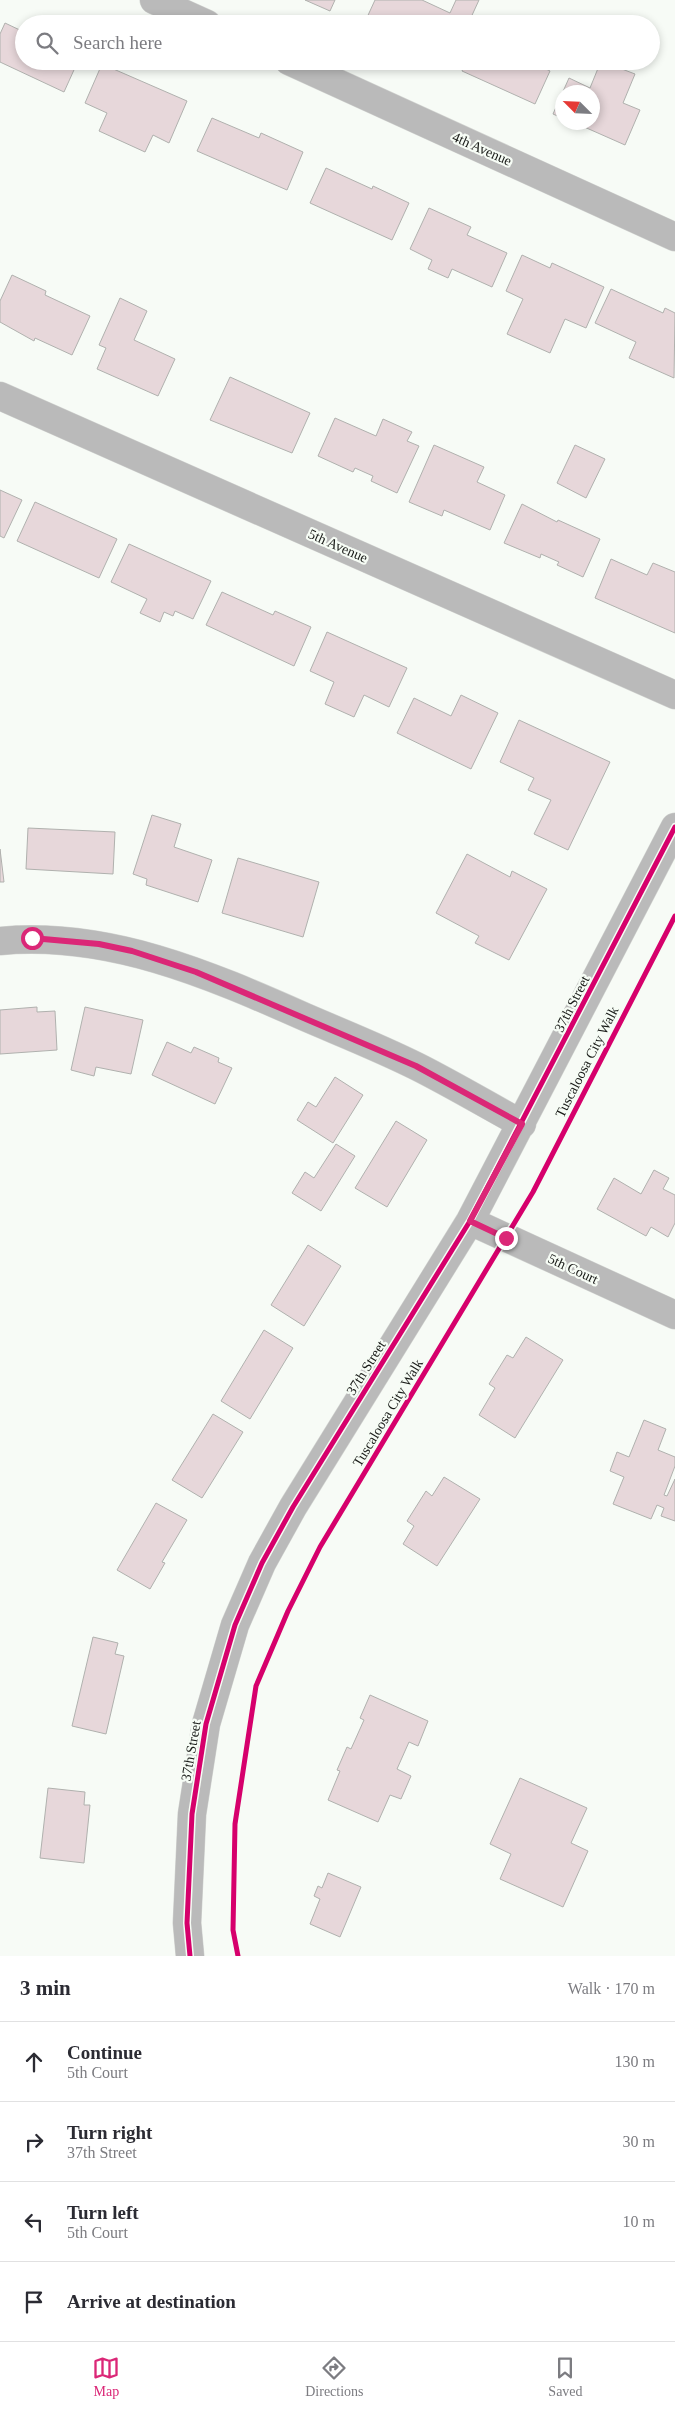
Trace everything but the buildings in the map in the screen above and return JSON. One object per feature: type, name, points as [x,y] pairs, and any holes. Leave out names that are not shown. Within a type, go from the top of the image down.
[{"type":"street","points":[[154,0],[186,15]]},
{"type":"street","name":"4th Avenue","points":[[309,70],[675,237]]},
{"type":"street","name":"5th Avenue","points":[[0,396],[675,695]]},
{"type":"street","name":"37th Street","points":[[190,1956],[187,1923],[192,1814],[206,1724],[235,1625],[262,1563],[293,1507],[470,1221],[675,827]]},
{"type":"street","points":[[0,940],[32,938],[99,944],[132,951],[196,972],[416,1066],[522,1124]]},
{"type":"street","name":"5th Court","points":[[470,1221],[675,1315]]},
{"type":"cycle path","points":[[190,1956],[187,1923],[192,1814],[206,1724],[235,1625],[262,1563],[293,1507],[470,1221],[675,827]]},
{"type":"cycle path","name":"Tuscaloosa City Walk","points":[[238,1956],[233,1930],[235,1824],[256,1686],[288,1611],[320,1547],[533,1192],[675,916]]},
{"type":"route","points":[[32,938],[99,944],[132,951],[196,972],[259,997],[416,1066],[522,1124],[470,1221],[506,1238]]}]
